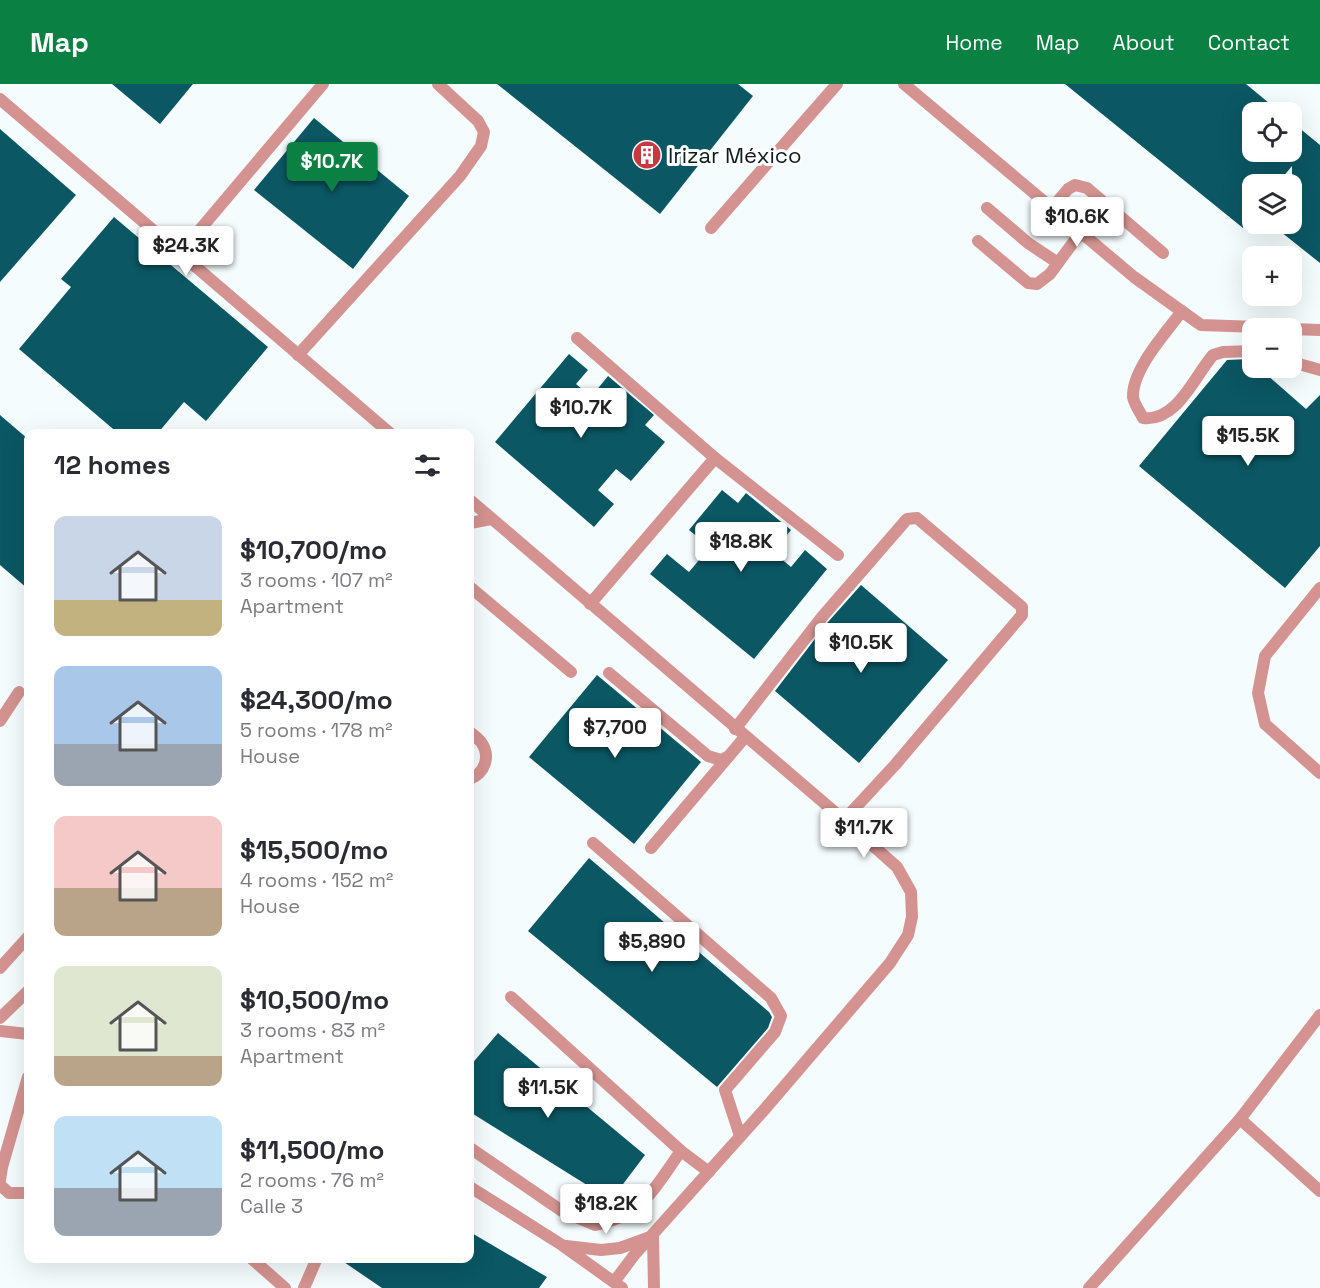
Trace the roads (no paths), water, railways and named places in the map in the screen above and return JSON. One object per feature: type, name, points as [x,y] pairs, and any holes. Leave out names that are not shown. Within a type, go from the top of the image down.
[{"type":"street","points":[[181,252],[323,84]]},
{"type":"street","points":[[298,355],[460,176],[481,146],[484,132],[478,121],[438,84]]},
{"type":"street","points":[[711,228],[837,84]]},
{"type":"street","points":[[904,84],[917,89],[1134,277],[1201,326],[1242,327]]},
{"type":"street","points":[[0,99],[385,429]]},
{"type":"street","points":[[1052,208],[1068,189],[1076,185],[1087,188],[1163,253]]},
{"type":"street","points":[[987,208],[1028,243],[1058,263]]},
{"type":"street","points":[[978,241],[1028,283],[1037,284],[1050,274],[1081,232]]},
{"type":"street","points":[[1182,312],[1141,368],[1135,381],[1133,399],[1143,418],[1154,420],[1173,408],[1213,355],[1242,351]]},
{"type":"street","points":[[1302,329],[1320,330]]},
{"type":"street","points":[[577,338],[715,458],[838,555]]},
{"type":"street","points":[[1302,365],[1320,370]]},
{"type":"street","points":[[590,604],[715,458]]},
{"type":"street","points":[[474,504],[897,867],[911,892],[912,917],[908,935],[890,963],[635,1254],[618,1285],[562,1245],[474,1190]]},
{"type":"street","points":[[735,729],[822,617],[907,519],[917,518],[1022,607],[1022,615],[895,765],[844,820]]},
{"type":"street","points":[[474,522],[491,519]]},
{"type":"street","points":[[1320,588],[1265,656],[1258,693],[1265,724],[1320,773]]},
{"type":"street","points":[[474,590],[571,672]]},
{"type":"street","points":[[609,673],[708,756],[721,759],[729,756]]},
{"type":"street","points":[[0,721],[19,692]]},
{"type":"street","points":[[474,736],[482,743],[486,760],[484,767],[474,776]]},
{"type":"street","points":[[651,848],[745,737]]},
{"type":"street","points":[[593,843],[771,998],[781,1016],[775,1032],[725,1090],[740,1136]]},
{"type":"street","points":[[0,968],[24,942]]},
{"type":"street","points":[[0,1018],[24,995]]},
{"type":"street","points":[[511,997],[681,1151],[708,1172]]},
{"type":"street","points":[[1089,1288],[1240,1119],[1320,1015]]},
{"type":"street","points":[[0,1030],[24,1033]]},
{"type":"street","points":[[0,1180],[24,1091]]},
{"type":"street","points":[[1240,1119],[1320,1191]]},
{"type":"street","points":[[474,1151],[562,1211],[595,1225],[620,1218],[635,1209],[650,1193],[681,1151]]},
{"type":"street","points":[[0,1185],[9,1193],[24,1193]]},
{"type":"street","points":[[562,1245],[601,1250],[620,1248],[653,1236]]},
{"type":"street","points":[[653,1236],[654,1288]]},
{"type":"street","points":[[257,1263],[285,1288]]},
{"type":"street","points":[[304,1288],[315,1263]]},
{"type":"place","name":"Irizar México","points":[[647,155]]}]
